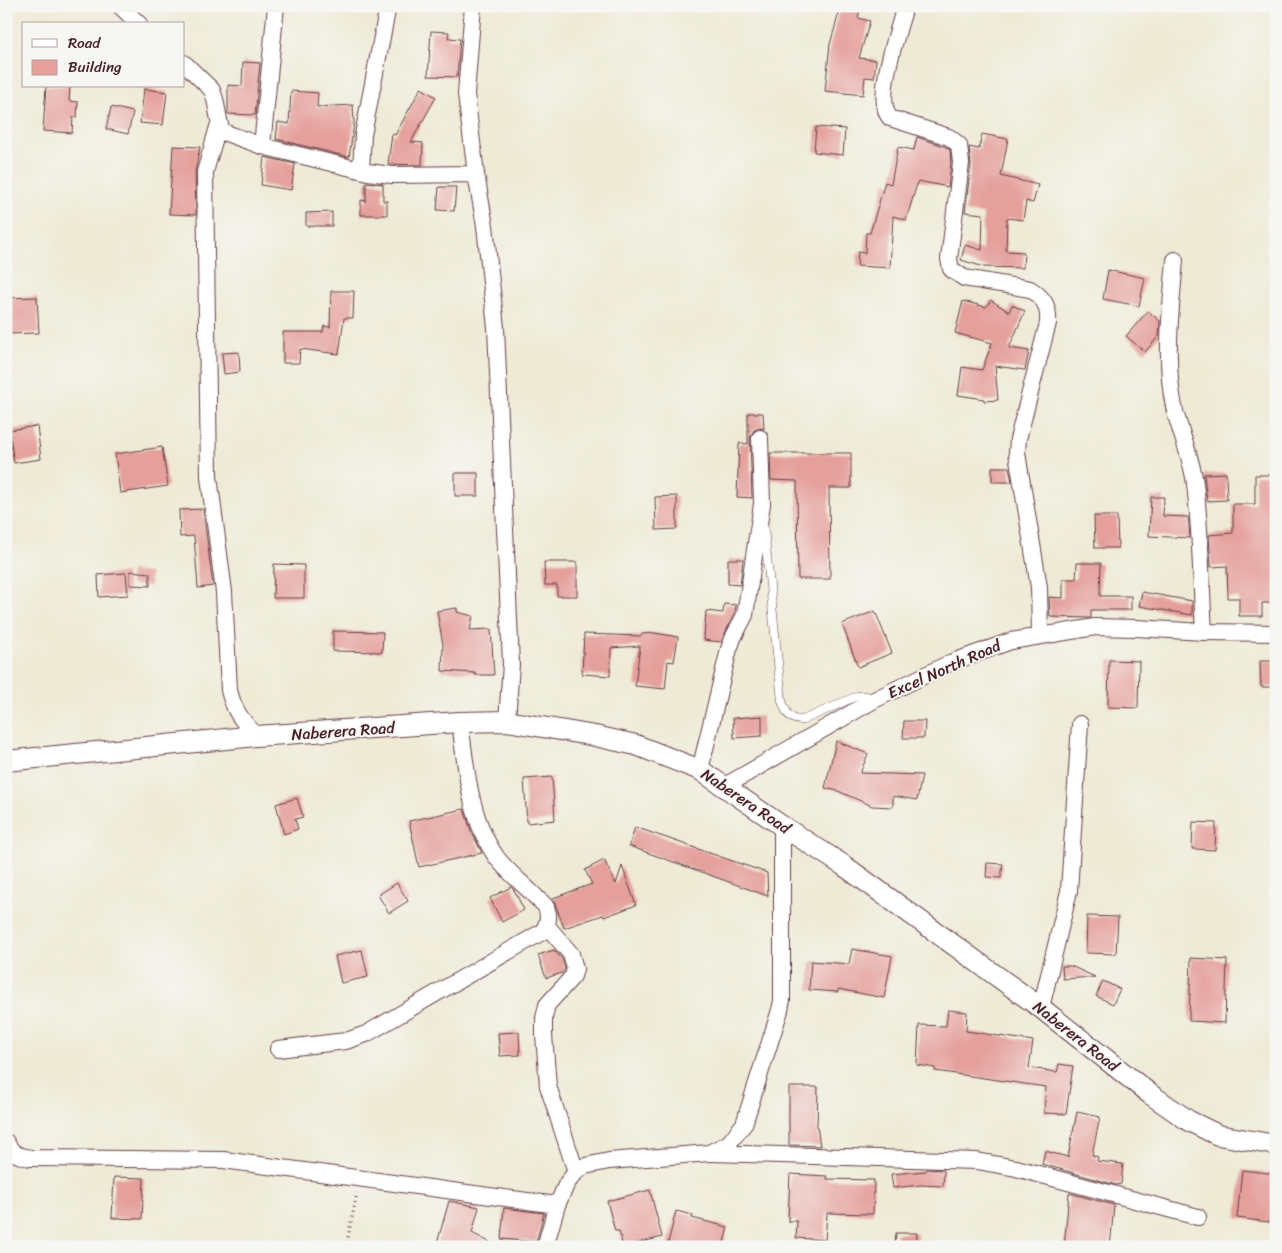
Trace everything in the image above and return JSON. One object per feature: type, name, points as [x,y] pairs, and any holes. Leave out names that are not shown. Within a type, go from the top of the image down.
[{"type":"street","points":[[120,6],[138,17]]},
{"type":"street","points":[[262,146],[276,6]]},
{"type":"street","points":[[361,170],[362,134],[388,6]]},
{"type":"street","points":[[473,6],[466,94],[485,226],[496,328],[511,664],[507,721]]},
{"type":"street","points":[[905,6],[884,84],[884,104],[886,114],[890,118],[949,137],[959,145],[961,163],[949,259],[951,269],[964,278],[1030,289],[1038,294],[1046,304],[1049,314],[1018,439],[1017,453],[1039,587],[1040,635]]},
{"type":"street","points":[[185,64],[212,90],[220,125],[205,172],[209,477],[224,592],[229,690],[232,705],[256,736]]},
{"type":"street","points":[[218,127],[226,133],[262,146],[361,170],[392,175],[476,174]]},
{"type":"street","points":[[1176,260],[1168,340],[1170,378],[1174,408],[1195,482],[1204,632]]},
{"type":"street","points":[[700,770],[729,649],[744,615],[762,504],[760,438]]},
{"type":"street","name":"Excel North Road","points":[[725,786],[874,700],[950,664],[1010,641],[1095,627],[1204,632],[1276,632]]},
{"type":"street","name":"Naberera Road","points":[[6,761],[256,736],[460,722],[507,721],[595,736],[636,746],[700,770],[843,866],[1041,1008],[1150,1094],[1189,1121],[1218,1135],[1276,1145]]},
{"type":"street","points":[[460,722],[469,787],[477,816],[488,844],[499,860],[546,907],[548,926],[571,954],[574,969],[573,976],[547,1005],[544,1018],[544,1035],[548,1086],[576,1172]]},
{"type":"street","points":[[1041,1008],[1070,891],[1080,724]]},
{"type":"street","points":[[709,1153],[729,1143],[744,1124],[780,1010],[782,979],[782,826]]},
{"type":"street","points":[[278,1048],[346,1040],[366,1034],[542,932],[548,926]]},
{"type":"street","points":[[6,1142],[11,1151],[18,1156],[31,1158],[223,1160],[557,1205]]},
{"type":"street","points":[[545,1247],[557,1205],[567,1183],[576,1172],[585,1166],[609,1161],[709,1153],[976,1161],[1016,1168],[1198,1217]]},
{"type":"lane","points":[[762,504],[782,701],[786,712],[790,718],[797,721],[858,696],[867,696],[874,700]]},
{"type":"path","points":[[346,1247],[360,1178]]},
{"type":"building","points":[[841,6],[861,6],[858,18],[870,21],[859,58],[876,60],[874,78],[865,77],[863,95],[825,91],[830,44]]},
{"type":"building","points":[[431,31],[449,32],[448,38],[460,39],[457,77],[428,76]]},
{"type":"building","points":[[243,62],[260,63],[255,115],[228,114],[228,85],[242,86]]},
{"type":"building","points":[[46,88],[70,88],[69,101],[78,102],[77,117],[73,117],[72,133],[43,131]]},
{"type":"building","points":[[421,88],[436,97],[411,142],[423,143],[422,165],[388,164],[392,134],[395,135]]},
{"type":"building","points":[[144,89],[167,92],[163,125],[140,123]]},
{"type":"building","points":[[291,91],[318,93],[317,107],[353,105],[354,124],[349,157],[276,139],[278,122],[289,124]]},
{"type":"building","points":[[111,107],[133,112],[128,134],[106,129]]},
{"type":"building","points":[[816,127],[845,129],[843,155],[814,152]]},
{"type":"building","points":[[982,134],[1008,139],[1001,176],[1038,185],[1033,203],[1026,201],[1023,220],[1007,218],[1006,251],[1024,252],[1023,268],[984,267],[961,260],[965,245],[982,250],[983,214],[965,212],[971,164],[969,147],[979,149]]},
{"type":"building","points":[[917,137],[944,146],[950,150],[951,163],[948,187],[918,181],[906,220],[893,216],[890,268],[857,266],[858,252],[865,253],[866,233],[870,233],[885,182],[891,184],[898,147],[914,150]]},
{"type":"building","points":[[173,146],[200,147],[195,172],[196,215],[169,214]]},
{"type":"building","points":[[264,157],[295,164],[291,190],[261,185]]},
{"type":"building","points":[[366,182],[383,184],[383,201],[387,201],[387,215],[361,215],[361,200],[366,201]]},
{"type":"building","points":[[439,187],[456,187],[454,211],[437,210]]},
{"type":"building","points":[[332,212],[332,226],[306,226],[306,213]]},
{"type":"building","points":[[1108,270],[1145,278],[1139,306],[1103,299]]},
{"type":"building","points":[[331,291],[354,291],[353,318],[344,318],[339,354],[300,349],[299,363],[283,363],[283,332],[323,332],[324,326],[330,327]]},
{"type":"building","points":[[37,297],[39,333],[6,334],[6,298]]},
{"type":"building","points":[[991,300],[1009,312],[1012,305],[1025,311],[1009,348],[1029,351],[1025,370],[995,366],[998,400],[984,401],[984,399],[958,395],[962,367],[982,370],[992,343],[955,333],[963,301],[986,307]]},
{"type":"building","points":[[1148,311],[1160,321],[1159,336],[1145,352],[1126,336]]},
{"type":"building","points":[[239,352],[240,372],[224,374],[222,353]]},
{"type":"building","points":[[748,413],[763,413],[764,429],[754,430],[750,438],[752,498],[737,497],[739,443],[748,444]]},
{"type":"building","points":[[37,426],[41,459],[14,463],[9,430]]},
{"type":"building","points":[[162,447],[168,486],[120,493],[115,454]]},
{"type":"building","points":[[770,453],[851,453],[851,488],[829,488],[830,579],[798,579],[797,481],[771,480]]},
{"type":"building","points":[[992,467],[1009,467],[1012,482],[992,482]]},
{"type":"building","points":[[455,473],[478,473],[478,496],[455,496]]},
{"type":"building","points":[[1226,473],[1227,500],[1207,501],[1204,474]]},
{"type":"building","points":[[1255,475],[1276,475],[1276,603],[1262,603],[1262,616],[1239,616],[1239,598],[1228,598],[1227,566],[1211,567],[1209,535],[1233,533],[1233,504],[1255,504]]},
{"type":"building","points":[[677,496],[677,529],[656,530],[655,497]]},
{"type":"building","points":[[1151,497],[1164,497],[1163,516],[1188,517],[1190,538],[1149,536]]},
{"type":"building","points":[[203,509],[213,586],[198,588],[194,536],[180,537],[179,510]]},
{"type":"building","points":[[1094,516],[1117,516],[1118,548],[1095,548]]},
{"type":"building","points":[[728,559],[743,559],[740,585],[728,584]]},
{"type":"building","points":[[544,562],[577,562],[577,596],[557,596],[557,585],[545,585]]},
{"type":"building","points":[[1077,563],[1101,563],[1100,596],[1131,596],[1131,610],[1091,610],[1091,618],[1050,617],[1049,597],[1063,598],[1063,579],[1076,579]]},
{"type":"building","points":[[274,564],[304,565],[304,598],[273,598]]},
{"type":"building","points":[[130,571],[150,573],[150,586],[130,585]]},
{"type":"building","points":[[126,573],[128,595],[99,597],[98,575]]},
{"type":"building","points":[[1142,592],[1192,601],[1192,615],[1139,606]]},
{"type":"building","points":[[724,604],[736,605],[735,612],[721,642],[704,640],[706,611],[723,613]]},
{"type":"building","points":[[457,608],[457,612],[473,616],[470,630],[491,629],[494,675],[442,671],[443,645],[437,611]]},
{"type":"building","points":[[875,611],[892,653],[858,667],[842,624]]},
{"type":"building","points":[[333,631],[383,632],[382,652],[333,651]]},
{"type":"building","points":[[655,633],[678,637],[674,662],[668,661],[665,689],[635,686],[640,646],[611,648],[610,676],[582,674],[584,634],[641,636],[642,634]]},
{"type":"building","points":[[1109,660],[1139,661],[1138,708],[1108,707]]},
{"type":"building","points":[[1260,661],[1276,661],[1276,687],[1261,687]]},
{"type":"building","points":[[762,716],[762,736],[734,738],[733,718]]},
{"type":"building","points":[[904,721],[925,721],[924,738],[903,738]]},
{"type":"building","points":[[836,741],[868,754],[860,773],[922,775],[917,800],[893,796],[893,807],[872,806],[838,791],[825,788]]},
{"type":"building","points":[[552,777],[555,820],[527,823],[524,779]]},
{"type":"building","points":[[297,798],[303,817],[295,819],[298,829],[284,834],[276,804]]},
{"type":"building","points":[[464,809],[471,831],[482,853],[419,867],[409,821]]},
{"type":"building","points":[[1193,822],[1216,823],[1215,850],[1192,849]]},
{"type":"building","points":[[635,827],[767,873],[768,896],[629,846]]},
{"type":"building","points":[[604,860],[616,884],[622,866],[636,905],[604,917],[603,915],[564,928],[553,898],[592,884],[585,870]]},
{"type":"building","points":[[987,863],[1003,864],[1001,878],[986,877]]},
{"type":"building","points":[[397,883],[408,901],[389,913],[378,895]]},
{"type":"building","points":[[511,887],[524,910],[502,922],[490,898]]},
{"type":"building","points":[[1087,916],[1118,917],[1116,954],[1086,953]]},
{"type":"building","points":[[852,949],[892,956],[884,998],[838,989],[838,992],[809,990],[811,961],[849,964]]},
{"type":"building","points":[[362,950],[368,977],[341,983],[335,956]]},
{"type":"building","points":[[554,950],[562,959],[565,969],[562,973],[546,978],[538,955]]},
{"type":"building","points":[[1191,958],[1227,960],[1225,1023],[1189,1021]]},
{"type":"building","points":[[1062,966],[1071,966],[1095,977],[1063,979]]},
{"type":"building","points":[[1103,981],[1120,989],[1113,1004],[1096,996]]},
{"type":"building","points":[[948,1010],[967,1012],[966,1031],[1033,1041],[1029,1068],[1057,1072],[1059,1064],[1073,1066],[1066,1114],[1044,1113],[1046,1087],[935,1071],[935,1068],[917,1065],[919,1025],[946,1026]]},
{"type":"building","points":[[519,1032],[520,1055],[500,1056],[498,1033]]},
{"type":"building","points":[[789,1087],[818,1087],[817,1126],[820,1146],[789,1145]]},
{"type":"building","points":[[1077,1112],[1100,1117],[1092,1155],[1098,1157],[1097,1161],[1123,1164],[1121,1184],[1116,1185],[1042,1164],[1045,1151],[1068,1157]]},
{"type":"building","points":[[927,1169],[944,1170],[943,1186],[921,1185],[893,1188],[891,1174],[926,1171]]},
{"type":"building","points":[[1242,1170],[1276,1174],[1276,1223],[1237,1218]]},
{"type":"building","points":[[790,1174],[827,1176],[827,1179],[874,1180],[873,1214],[827,1213],[825,1240],[796,1238],[797,1221],[788,1221]]},
{"type":"building","points":[[114,1177],[144,1178],[142,1219],[112,1218]]},
{"type":"building","points":[[650,1190],[662,1237],[623,1247],[619,1231],[615,1231],[607,1201]]},
{"type":"building","points":[[1069,1193],[1114,1205],[1110,1247],[1064,1247]]},
{"type":"building","points":[[449,1201],[479,1207],[472,1233],[499,1247],[436,1247]]},
{"type":"building","points":[[504,1208],[544,1213],[536,1242],[501,1239]]},
{"type":"building","points":[[676,1211],[693,1215],[692,1218],[728,1227],[723,1247],[667,1247]]},
{"type":"building","points":[[896,1233],[917,1233],[916,1247],[895,1247]]}]
